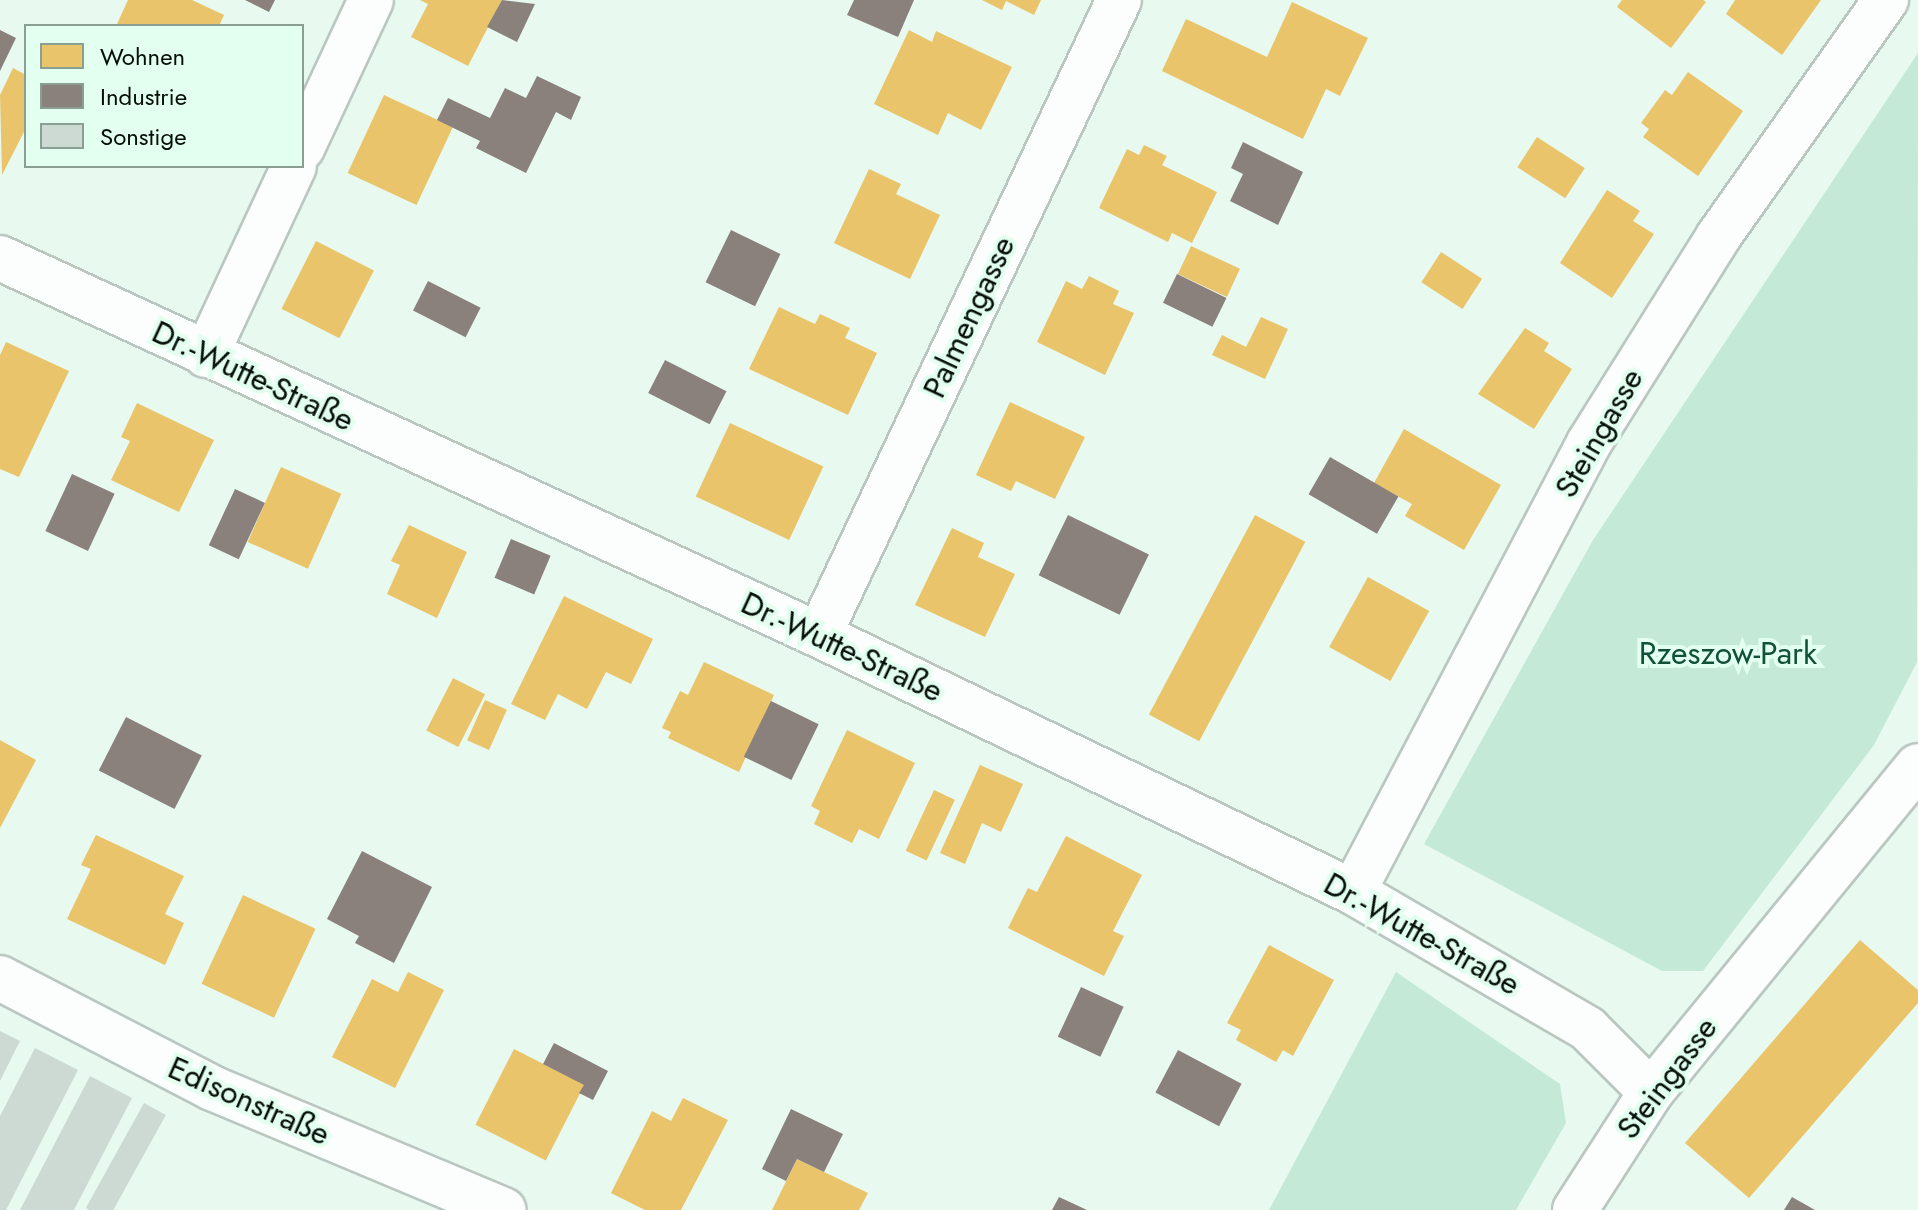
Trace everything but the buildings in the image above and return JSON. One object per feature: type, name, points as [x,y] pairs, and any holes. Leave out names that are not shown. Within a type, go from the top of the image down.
[{"type":"street","points":[[304,144],[371,0]]},
{"type":"street","name":"Palmengasse","points":[[819,635],[1119,0]]},
{"type":"street","name":"Steingasse","points":[[1353,892],[1589,443],[1718,237],[1886,0]]},
{"type":"street","points":[[206,355],[293,168]]},
{"type":"street","name":"Dr.-Wutte-Straße","points":[[0,258],[819,635],[1353,892],[1588,1029],[1651,1092]]},
{"type":"street","name":"Steingasse","points":[[1575,1210],[1651,1092],[1918,766]]},
{"type":"street","name":"Edisonstraße","points":[[0,978],[212,1088],[503,1210]]},
{"type":"green space","name":"Rzeszow-Park","points":[[1918,53],[1917,662],[1874,745],[1703,971],[1662,971],[1424,844],[1593,540]]},
{"type":"green space","points":[[1396,972],[1560,1084],[1566,1123],[1516,1210],[1269,1210]]}]
